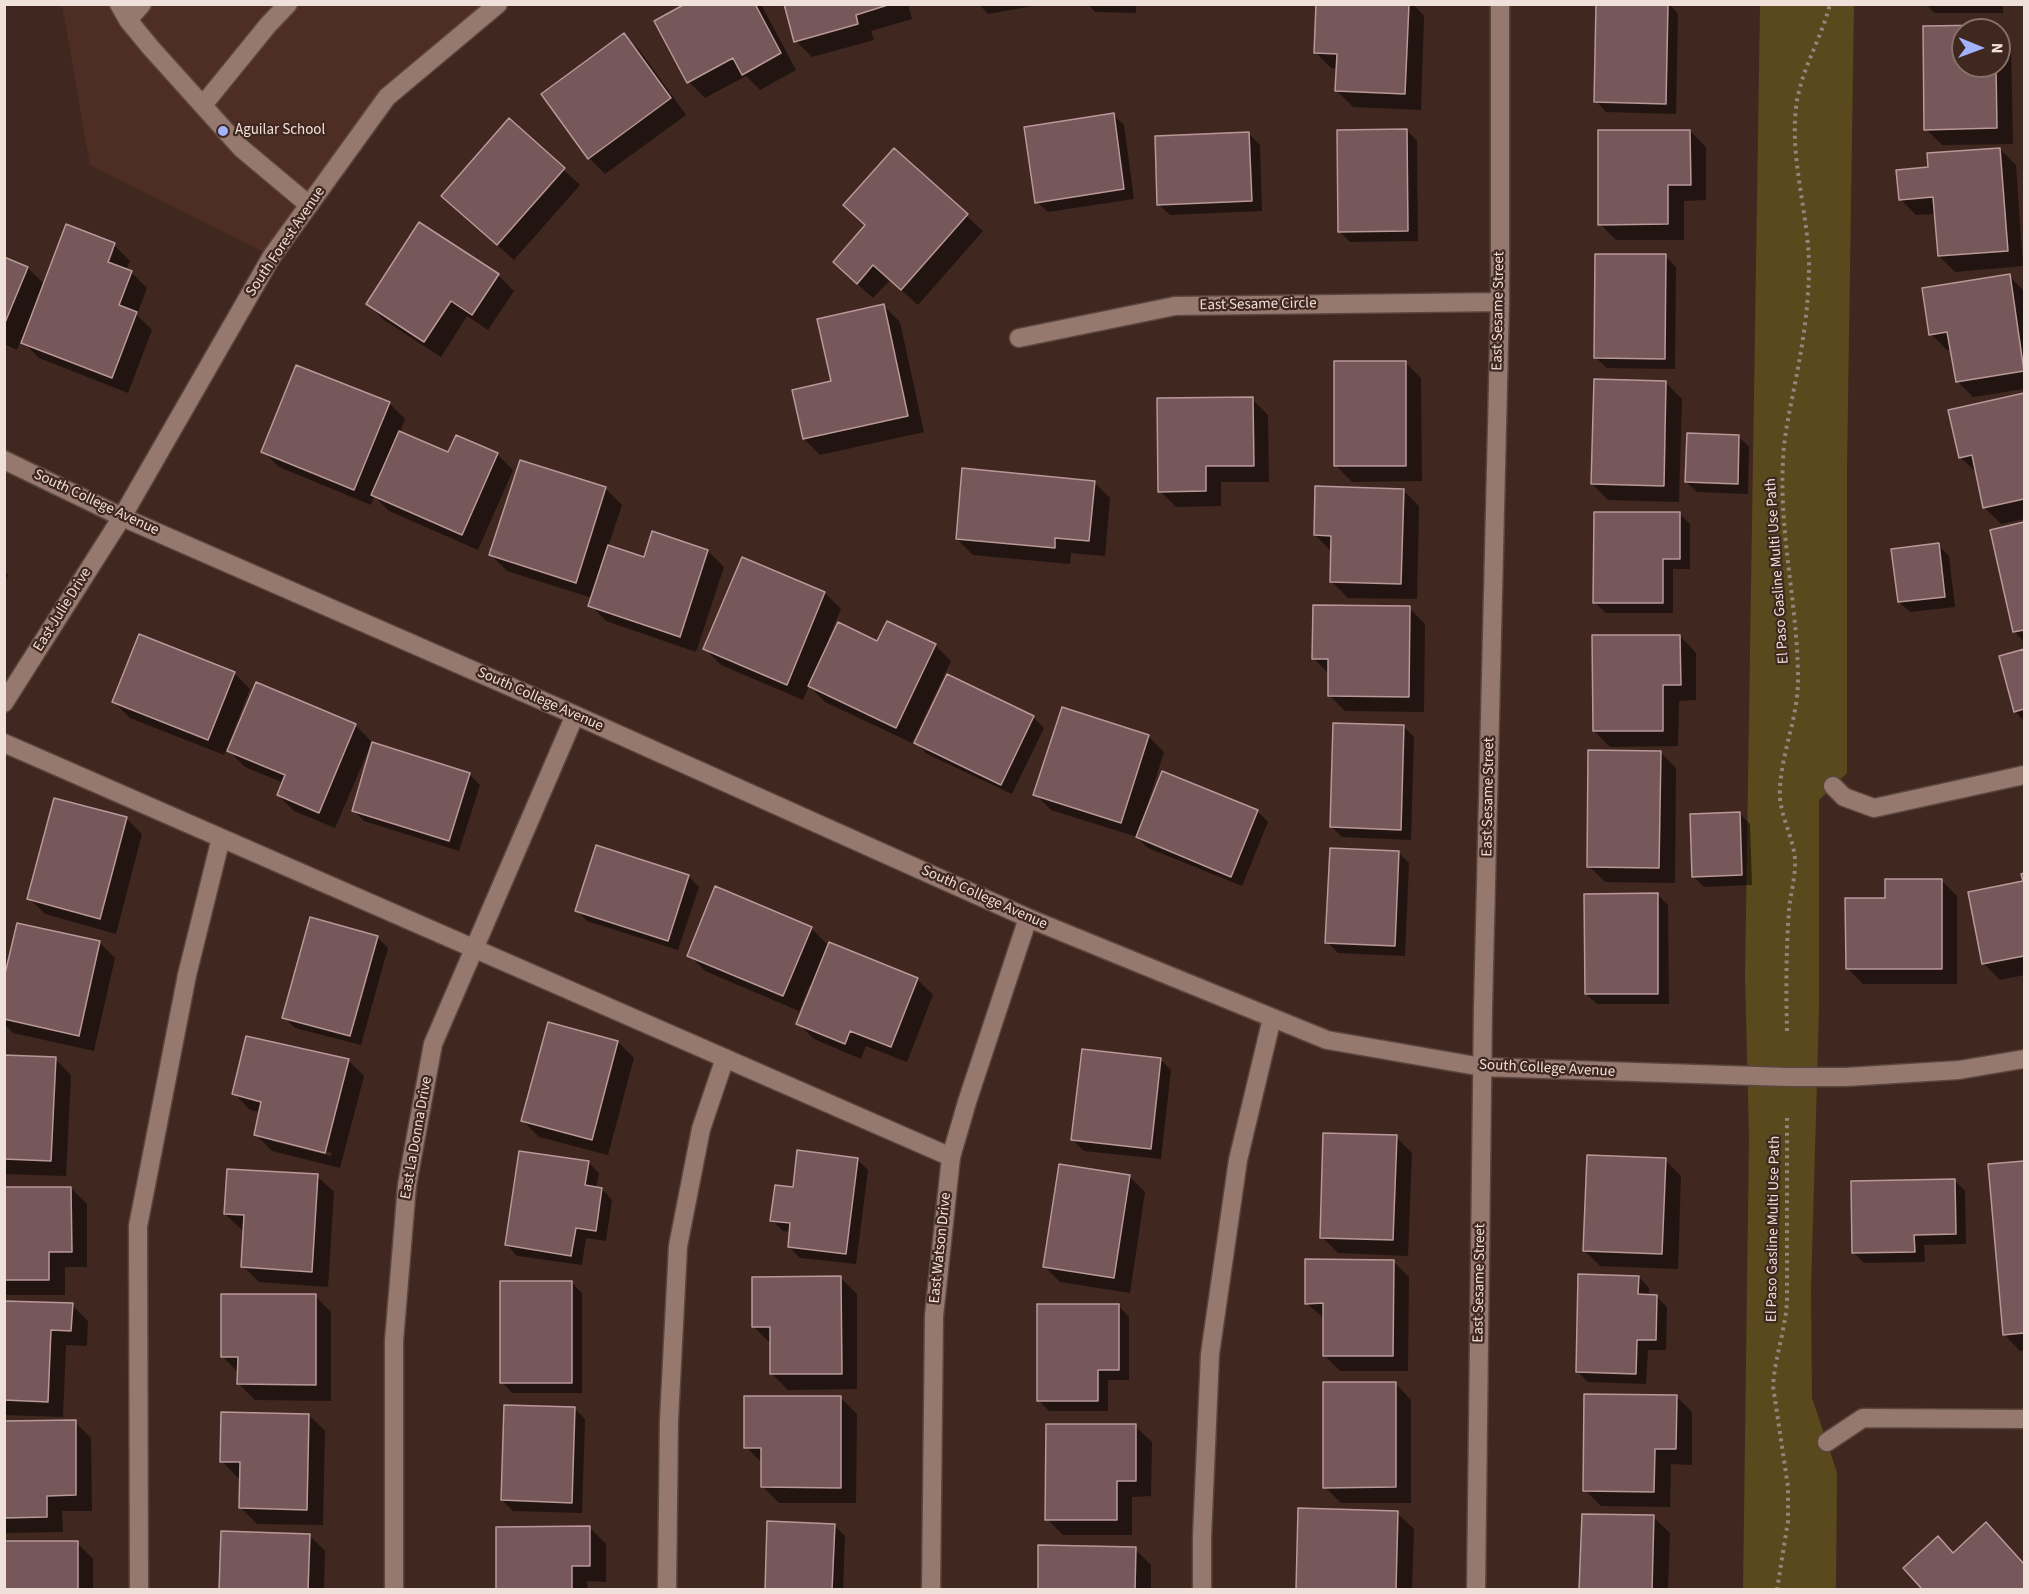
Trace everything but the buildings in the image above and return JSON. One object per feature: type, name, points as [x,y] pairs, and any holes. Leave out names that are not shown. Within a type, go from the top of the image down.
[{"type":"street","points":[[142,4],[124,12],[151,48],[241,148],[309,205]]},
{"type":"street","points":[[203,105],[288,4]]},
{"type":"street","name":"South Forest Avenue","points":[[122,517],[272,256],[387,97],[498,4]]},
{"type":"street","name":"East Sesame Street","points":[[1476,1590],[1482,1067],[1500,302],[1500,4]]},
{"type":"street","name":"East Sesame Circle","points":[[1019,338],[1175,306],[1500,302]]},
{"type":"street","name":"South College Avenue","points":[[4,460],[122,517],[575,715],[1028,918],[1327,1040],[1482,1067],[1775,1077],[1846,1077],[1959,1070],[2025,1059]]},
{"type":"street","name":"East Julie Drive","points":[[4,704],[122,517]]},
{"type":"street","name":"East La Donna Drive","points":[[394,1590],[394,1341],[407,1185],[434,1044],[575,715]]},
{"type":"street","points":[[4,743],[951,1156]]},
{"type":"street","points":[[1833,786],[1844,797],[1874,808],[2025,775]]},
{"type":"street","points":[[139,1590],[138,1226],[187,975],[221,838]]},
{"type":"street","name":"East Watson Drive","points":[[931,1590],[934,1317],[951,1156],[1028,918]]},
{"type":"street","points":[[1202,1590],[1210,1354],[1238,1160],[1272,1018]]},
{"type":"street","points":[[667,1590],[669,1420],[678,1246],[701,1129],[724,1058]]},
{"type":"street","points":[[1827,1442],[1863,1418],[2025,1419]]},
{"type":"path","name":"El Paso Gasline Multi Use Path","points":[[1787,1031],[1789,910],[1795,861],[1779,792],[1798,684],[1797,644],[1786,543],[1783,461],[1792,394],[1803,340],[1809,264],[1794,128],[1801,81],[1824,28],[1830,4]]},
{"type":"path","name":"El Paso Gasline Multi Use Path","points":[[1777,1590],[1788,1521],[1788,1487],[1773,1386],[1785,1329],[1787,1302],[1787,1118]]},
{"type":"shaded area","name":"Aguilar School","points":[[62,5],[498,5],[387,97],[272,256],[90,165]]},
{"type":"shaded area","points":[[1760,5],[1854,5],[1847,470],[1847,773],[1819,800],[1819,1009],[1811,1291],[1812,1398],[1837,1472],[1836,1589],[1743,1590],[1749,1137],[1745,975]]},
{"type":"place","name":"Aguilar School","points":[[223,131]]}]
